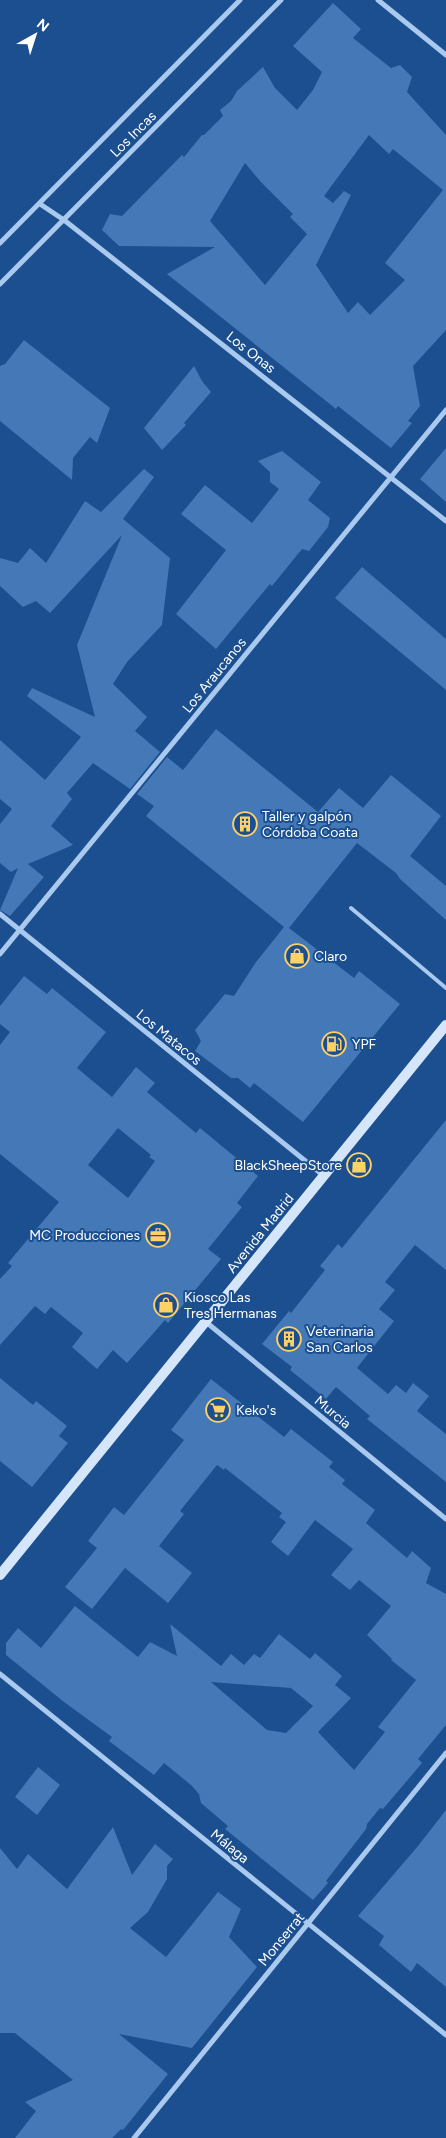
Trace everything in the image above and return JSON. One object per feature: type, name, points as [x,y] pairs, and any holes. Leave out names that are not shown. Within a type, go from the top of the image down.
[{"type":"main road","name":"Avenida Madrid","points":[[0,1575],[446,1025]]},
{"type":"street","name":"Los Incas","points":[[0,243],[240,0]]},
{"type":"street","name":"Los Incas","points":[[0,284],[281,0]]},
{"type":"street","points":[[378,0],[446,55]]},
{"type":"street","name":"Los Onas","points":[[40,204],[64,220],[446,521]]},
{"type":"street","name":"Los Araucanos","points":[[0,954],[446,410]]},
{"type":"street","name":"Los Matacos","points":[[0,914],[324,1176]]},
{"type":"street","name":"Murcia","points":[[206,1321],[446,1520]]},
{"type":"street","name":"Málaga","points":[[0,1674],[446,2035]]},
{"type":"street","name":"Monserrat","points":[[134,2138],[446,1754]]},
{"type":"lane","points":[[351,908],[446,988]]},
{"type":"building","points":[[333,3],[361,29],[353,38],[391,68],[400,65],[412,77],[407,92],[446,135],[446,330],[413,366],[420,406],[408,421],[412,423],[391,448],[338,406],[336,409],[167,274],[215,247],[119,246],[102,230],[110,214],[122,216],[182,155],[184,157],[202,135],[223,116],[220,110],[263,67],[275,88],[297,110],[313,90],[322,72],[293,46]],"holes":[[[369,135],[389,154],[393,149],[443,190],[385,263],[405,280],[370,315],[358,302],[348,313],[316,265],[351,195],[344,191],[333,203],[324,196]],[[245,163],[293,214],[290,217],[307,234],[265,285],[210,221]]]},
{"type":"building","points":[[24,340],[110,408],[97,443],[90,437],[73,458],[72,480],[0,421],[0,366],[5,364]]},
{"type":"building","points":[[194,366],[202,381],[211,392],[184,423],[186,425],[162,450],[144,428]]},
{"type":"building","points":[[446,448],[446,502],[420,479]]},
{"type":"building","points":[[282,451],[321,482],[308,500],[330,518],[328,527],[309,551],[302,549],[216,649],[176,614],[226,550],[181,514],[205,485],[252,523],[279,489],[270,482],[270,472],[258,461]]},
{"type":"building","points":[[144,469],[154,477],[123,519],[170,558],[162,625],[127,662],[113,684],[147,717],[135,731],[160,752],[130,789],[93,763],[67,793],[72,799],[51,826],[73,845],[28,864],[44,877],[10,916],[0,910],[18,868],[11,872],[0,863],[0,824],[12,809],[0,799],[0,740],[45,780],[81,737],[27,696],[32,688],[95,717],[77,645],[122,535],[50,613],[36,601],[23,607],[0,586],[0,558],[18,563],[30,548],[46,563],[85,501],[101,512]]},
{"type":"building","points":[[362,567],[446,639],[446,690],[335,598]]},
{"type":"building","points":[[216,729],[318,812],[339,788],[363,808],[391,775],[441,816],[410,856],[446,886],[446,920],[400,879],[396,873],[357,843],[289,928],[354,978],[359,971],[400,1004],[303,1122],[254,1083],[250,1088],[238,1078],[231,1078],[195,1051],[201,1041],[195,1030],[225,994],[234,996],[256,962],[284,927],[146,816],[154,806],[137,794],[167,757],[183,770]]},
{"type":"building","points":[[24,976],[47,994],[52,988],[106,1032],[77,1068],[112,1097],[136,1067],[155,1083],[147,1092],[196,1133],[200,1128],[258,1176],[237,1203],[242,1207],[208,1249],[221,1259],[168,1323],[165,1320],[127,1363],[113,1350],[97,1369],[72,1347],[83,1333],[51,1307],[45,1314],[35,1306],[0,1345],[0,1279],[12,1266],[8,1263],[59,1202],[0,1154],[0,1045],[10,1032],[0,1024],[0,1006]],"holes":[[[118,1128],[151,1155],[149,1157],[155,1161],[128,1198],[88,1165]]]},
{"type":"building","points":[[446,1120],[446,1270],[415,1245],[385,1282],[395,1290],[379,1309],[394,1321],[357,1368],[388,1394],[396,1385],[406,1393],[413,1383],[429,1396],[417,1411],[446,1434],[446,1482],[367,1419],[370,1416],[336,1387],[326,1399],[290,1370],[292,1367],[262,1344],[289,1311],[291,1313],[325,1270],[320,1266],[338,1244],[342,1248]]},
{"type":"building","points":[[0,1378],[33,1405],[36,1401],[67,1426],[59,1436],[68,1443],[32,1487],[0,1461]]},
{"type":"building","points":[[211,1379],[284,1437],[291,1429],[333,1462],[329,1467],[345,1480],[342,1484],[375,1510],[366,1523],[407,1558],[412,1551],[431,1568],[426,1583],[446,1594],[446,1725],[418,1759],[422,1763],[383,1809],[380,1808],[367,1824],[366,1829],[326,1881],[328,1883],[313,1900],[225,1829],[228,1826],[201,1803],[199,1794],[191,1785],[164,1763],[154,1775],[109,1741],[112,1737],[64,1702],[6,1655],[6,1643],[18,1628],[41,1648],[75,1606],[138,1657],[150,1642],[177,1656],[170,1624],[221,1666],[231,1654],[244,1665],[254,1654],[260,1658],[279,1634],[310,1659],[315,1653],[342,1676],[335,1685],[351,1698],[318,1732],[354,1770],[385,1732],[378,1727],[416,1680],[391,1660],[367,1635],[391,1606],[359,1580],[350,1590],[331,1575],[353,1549],[315,1520],[288,1556],[271,1542],[286,1522],[279,1517],[282,1513],[225,1468],[224,1470],[217,1465],[180,1511],[184,1514],[159,1546],[192,1573],[168,1603],[125,1568],[92,1609],[65,1587],[97,1548],[88,1541],[114,1507],[124,1515],[184,1440],[171,1430]],"holes":[[[211,1682],[291,1688],[313,1706],[286,1733],[267,1730]]]},
{"type":"building","points":[[38,1767],[60,1785],[37,1815],[15,1797]]},
{"type":"building","points":[[446,1810],[446,1987],[417,1963],[411,1972],[379,1945],[384,1936],[358,1916]]},
{"type":"building","points":[[113,1827],[132,1875],[155,1844],[173,1859],[167,1866],[167,1879],[148,1912],[130,1928],[166,1957],[218,1892],[241,1909],[229,1937],[257,1967],[192,2048],[119,2034],[168,2074],[123,2130],[121,2129],[112,2138],[15,2138],[36,2111],[25,2102],[73,2080],[15,2033],[0,2033],[0,1848],[17,1869],[28,1854],[67,1889]]},
{"type":"place","name":"Taller y galpón Córdoba Coata","points":[[245,824]]},
{"type":"place","name":"Claro","points":[[297,956]]},
{"type":"place","name":"YPF","points":[[334,1044]]},
{"type":"place","name":"BlackSheepStore","points":[[359,1165]]},
{"type":"place","name":"MC Producciones","points":[[158,1235]]},
{"type":"place","name":"Kiosco Las Tres Hermanas","points":[[166,1305]]},
{"type":"place","name":"Veterinaria San Carlos","points":[[289,1339]]},
{"type":"place","name":"Keko's","points":[[218,1410]]}]
